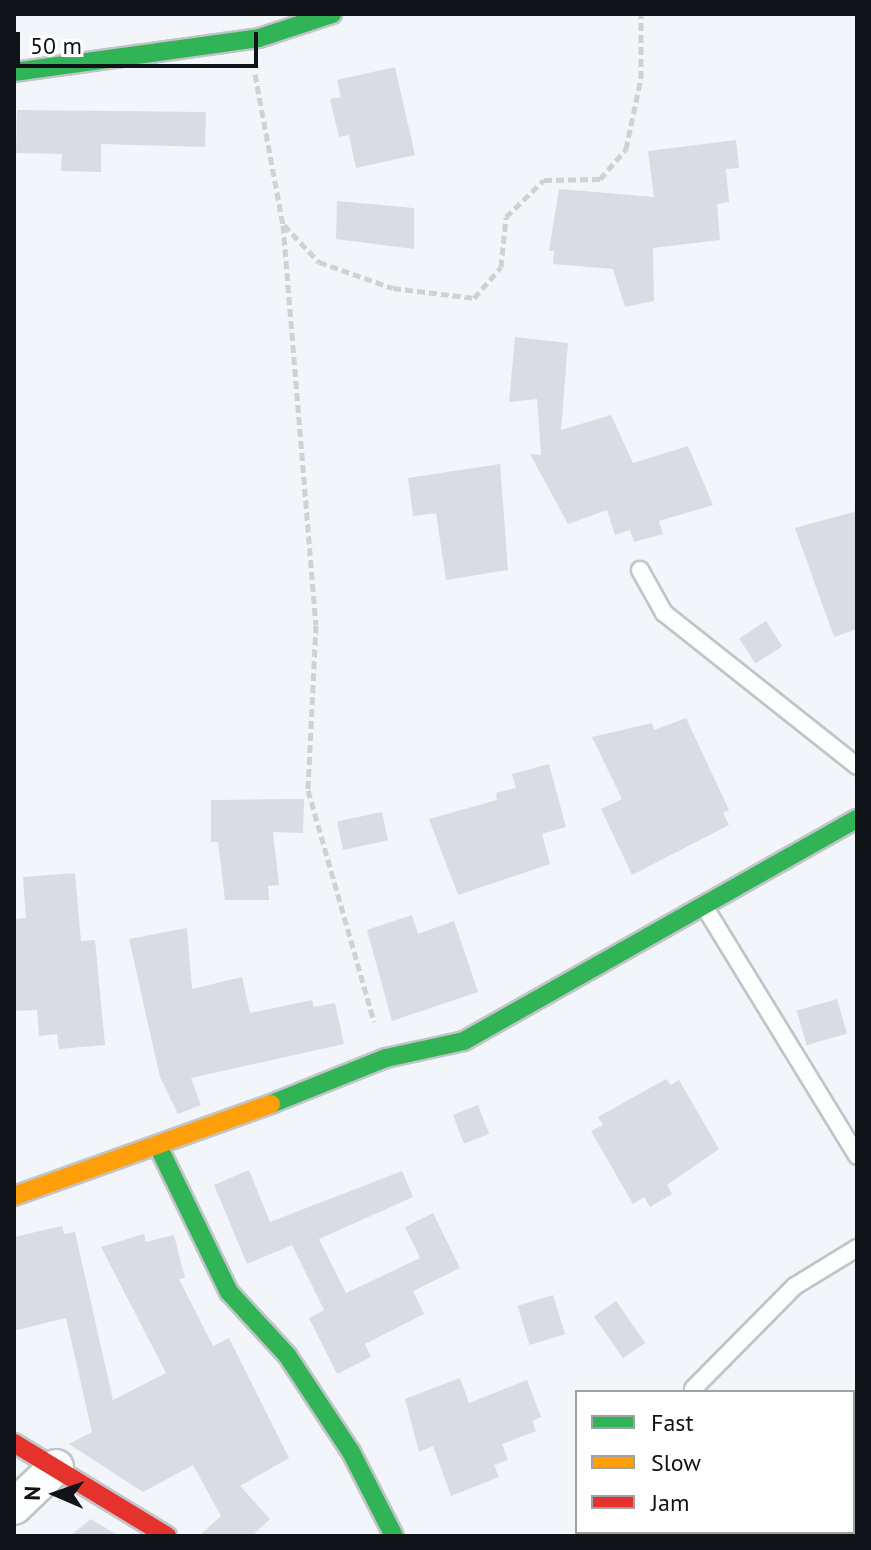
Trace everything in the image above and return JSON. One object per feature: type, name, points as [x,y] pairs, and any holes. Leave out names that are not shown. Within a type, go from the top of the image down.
[{"type":"street","points":[[14,72],[332,14]]},
{"type":"street","points":[[14,1196],[159,1148],[386,1058],[464,1041],[857,819]]},
{"type":"street","points":[[159,1148],[229,1292],[287,1355],[351,1452],[394,1536]]},
{"type":"street","points":[[14,1443],[167,1536]]},
{"type":"street","points":[[14,1507],[56,1467]]},
{"type":"lane","points":[[640,570],[664,613],[857,766]]},
{"type":"lane","points":[[703,905],[857,1156]]},
{"type":"lane","points":[[693,1389],[795,1286],[857,1248]]},
{"type":"path","points":[[283,225],[319,262],[393,288],[474,298],[501,267],[506,217],[544,180],[600,179],[626,149],[641,78],[641,14]]},
{"type":"path","points":[[260,26],[253,64],[283,225],[316,625],[308,790],[342,924],[386,1058]]},
{"type":"building","points":[[395,67],[415,155],[356,168],[349,135],[339,137],[330,99],[341,97],[337,80]]},
{"type":"building","points":[[17,110],[206,112],[205,147],[101,144],[101,172],[61,171],[62,154],[16,153]]},
{"type":"building","points":[[736,140],[739,168],[726,169],[729,202],[717,204],[720,240],[653,248],[654,301],[625,307],[613,269],[553,264],[554,251],[549,251],[559,189],[654,197],[648,151]]},
{"type":"building","points":[[337,201],[414,208],[414,249],[336,239]]},
{"type":"building","points":[[515,337],[568,343],[561,430],[611,415],[633,463],[688,446],[713,505],[659,521],[663,534],[634,542],[630,530],[615,535],[607,510],[568,524],[530,454],[541,455],[537,399],[509,402]]},
{"type":"building","points":[[500,464],[508,570],[446,580],[436,513],[413,516],[408,478]]},
{"type":"building","points":[[857,511],[857,629],[834,637],[795,528]]},
{"type":"building","points":[[766,621],[782,646],[756,664],[739,638]]},
{"type":"building","points":[[686,718],[729,810],[723,813],[729,825],[632,875],[601,809],[622,799],[592,737],[652,723],[654,730]]},
{"type":"building","points":[[549,764],[566,827],[542,834],[550,864],[458,895],[429,819],[497,800],[496,793],[516,788],[512,774]]},
{"type":"building","points":[[304,799],[303,833],[273,832],[279,885],[268,886],[269,900],[225,900],[218,842],[211,842],[211,800]]},
{"type":"building","points":[[382,812],[388,840],[343,850],[337,822]]},
{"type":"building","points":[[75,873],[81,941],[95,940],[105,1045],[59,1049],[57,1034],[39,1036],[37,1010],[14,1011],[14,919],[26,918],[23,877]]},
{"type":"building","points":[[412,915],[418,934],[454,921],[478,992],[392,1021],[367,930]]},
{"type":"building","points":[[187,928],[192,989],[242,977],[250,1013],[312,1000],[314,1007],[335,1003],[344,1044],[191,1078],[201,1105],[178,1114],[160,1077],[129,939]]},
{"type":"building","points":[[837,999],[847,1034],[807,1045],[797,1011]]},
{"type":"building","points":[[666,1079],[671,1085],[679,1080],[719,1149],[667,1185],[672,1194],[650,1207],[644,1197],[633,1204],[591,1131],[603,1125],[598,1117]]},
{"type":"building","points":[[478,1105],[489,1134],[464,1144],[453,1115]]},
{"type":"building","points":[[249,1170],[270,1222],[402,1171],[413,1197],[319,1239],[346,1293],[420,1258],[405,1227],[433,1213],[460,1268],[413,1291],[424,1314],[365,1344],[371,1357],[337,1374],[309,1318],[324,1310],[292,1245],[247,1264],[214,1185]]},
{"type":"building","points":[[62,1226],[64,1234],[75,1232],[113,1400],[166,1373],[101,1247],[144,1234],[146,1242],[174,1235],[185,1278],[179,1279],[213,1346],[229,1338],[289,1458],[240,1486],[270,1519],[252,1536],[199,1536],[221,1516],[193,1465],[143,1492],[69,1444],[92,1432],[66,1318],[14,1331],[14,1237]]},
{"type":"building","points":[[553,1295],[565,1334],[530,1345],[518,1306]]},
{"type":"building","points":[[616,1301],[645,1343],[623,1358],[594,1316]]},
{"type":"building","points":[[460,1378],[469,1403],[527,1380],[541,1417],[532,1421],[536,1431],[502,1444],[508,1460],[494,1465],[499,1477],[451,1496],[433,1446],[419,1452],[405,1399]]},
{"type":"building","points":[[91,1519],[119,1536],[70,1536]]},
{"type":"traffic: fast","points":[[14,72],[259,38],[332,14]]},
{"type":"traffic: fast","points":[[271,1104],[386,1058],[464,1041],[857,819]]},
{"type":"traffic: fast","points":[[159,1148],[229,1292],[287,1355],[351,1452],[394,1536]]},
{"type":"traffic: slow","points":[[14,1196],[271,1104]]},
{"type":"traffic: jam","points":[[14,1443],[167,1536]]}]
